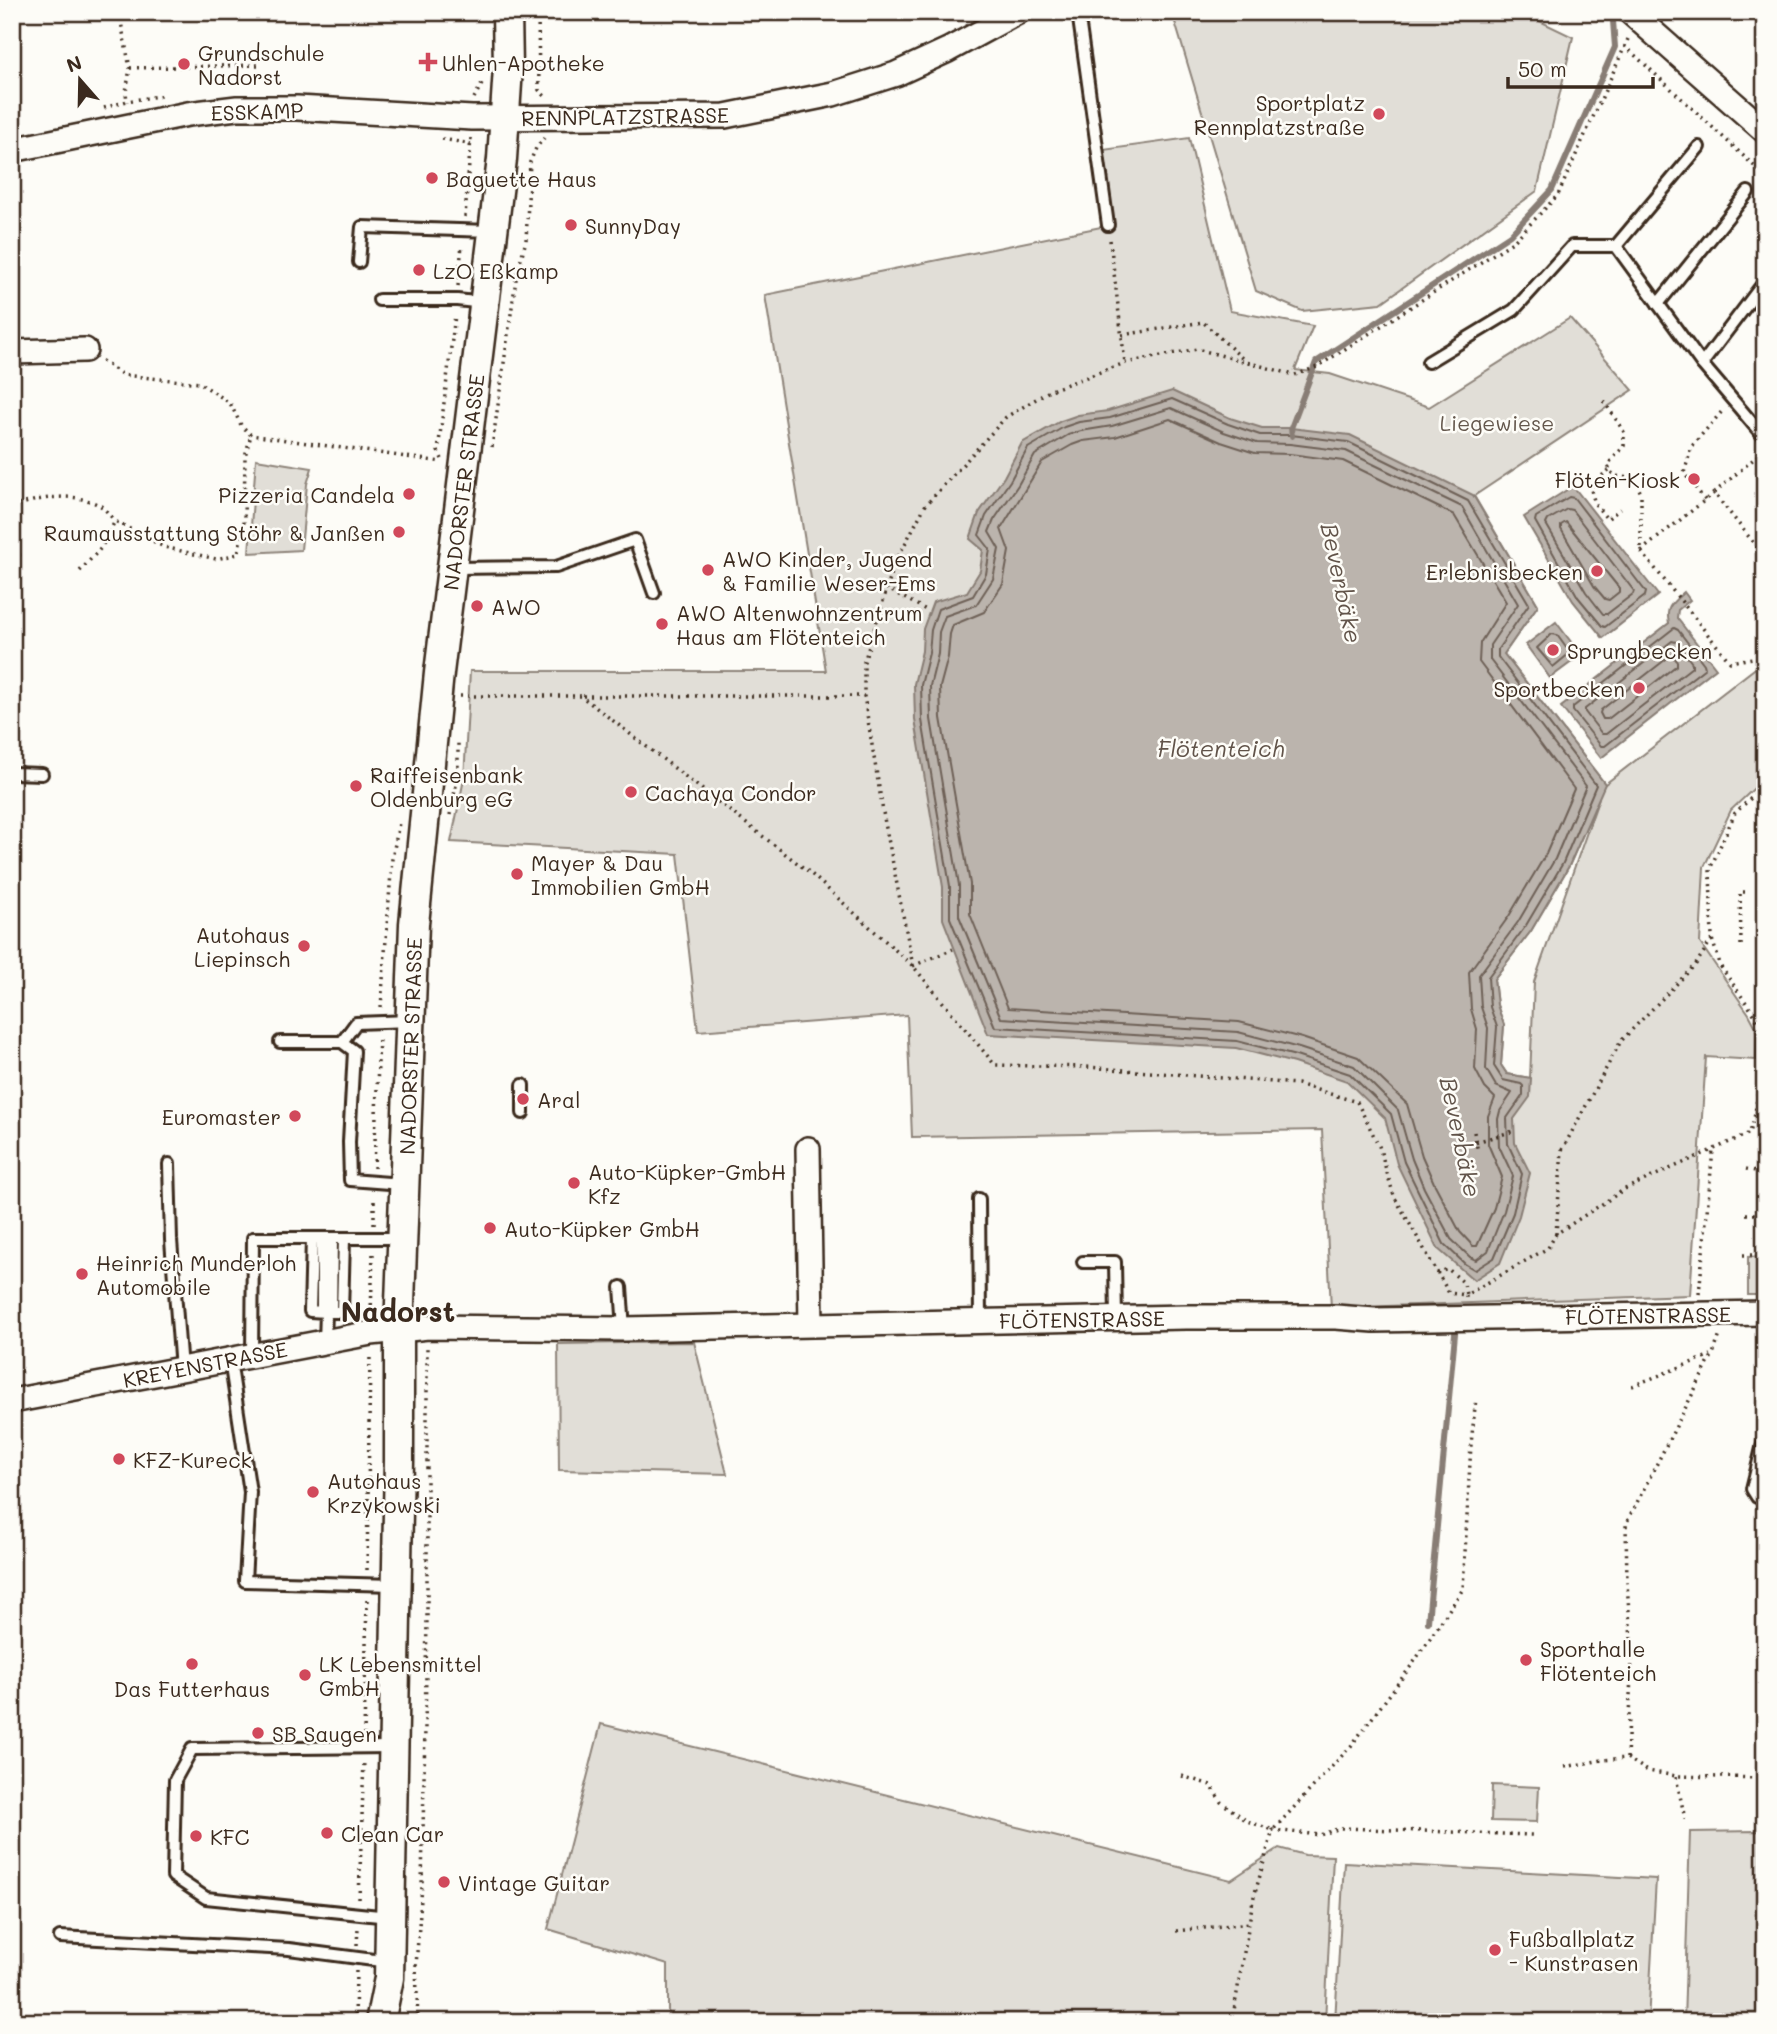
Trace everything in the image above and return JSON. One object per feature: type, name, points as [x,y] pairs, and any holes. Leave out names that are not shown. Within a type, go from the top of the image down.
[{"type":"street","name":"NADORSTER STRASSE","points":[[380,2022],[389,1970],[398,1330],[414,924],[437,696],[494,231],[508,68],[507,12]]},
{"type":"street","name":"RENNPLATZSTRASSE","points":[[505,118],[706,117],[793,103],[896,74],[948,50],[1018,12]]},
{"type":"street","points":[[1633,15],[1765,131]]},
{"type":"street","name":"ESSKAMP","points":[[12,150],[131,125],[237,108],[298,108],[505,118]]},
{"type":"street","points":[[12,352],[85,350]]},
{"type":"street","points":[[808,1149],[811,1324]]},
{"type":"street","name":"FLÖTENSTRASSE","points":[[398,1330],[428,1327],[624,1329],[1116,1318],[1336,1317],[1374,1320],[1765,1312]]},
{"type":"street","name":"KREYENSTRASSE","points":[[12,1401],[398,1330]]},
{"type":"street","name":"NADORSTER STRASSE","points":[[389,1970],[399,2022]]},
{"type":"lane","points":[[1078,12],[1108,225]]},
{"type":"lane","points":[[1616,246],[1699,147]]},
{"type":"lane","points":[[1658,304],[1748,192]]},
{"type":"lane","points":[[359,262],[362,227],[494,231]]},
{"type":"lane","points":[[1428,362],[1514,310],[1572,246],[1616,246]]},
{"type":"lane","points":[[1616,246],[1702,364],[1765,438]]},
{"type":"lane","points":[[1702,364],[1765,281]]},
{"type":"lane","points":[[379,300],[457,300],[484,303]]},
{"type":"lane","points":[[454,568],[556,567],[635,540],[653,593]]},
{"type":"lane","points":[[12,773],[42,774]]},
{"type":"lane","points":[[342,1042],[356,1023],[410,1021]]},
{"type":"lane","points":[[280,1042],[342,1042],[354,1051],[349,1142],[350,1180],[405,1184]]},
{"type":"lane","points":[[523,1085],[523,1113]]},
{"type":"lane","points":[[169,1164],[171,1240],[181,1369]]},
{"type":"lane","points":[[979,1199],[980,1321]]},
{"type":"lane","points":[[396,1585],[245,1581],[250,1492],[241,1357],[253,1238],[403,1238]]},
{"type":"lane","points":[[327,1239],[342,1312],[310,1311],[307,1253],[327,1239]]},
{"type":"lane","points":[[325,1342],[327,1239]]},
{"type":"lane","points":[[1083,1262],[1115,1262],[1116,1318]]},
{"type":"lane","points":[[621,1287],[624,1329]]},
{"type":"lane","points":[[1765,1436],[1752,1489],[1757,1497],[1765,1497]]},
{"type":"lane","points":[[389,1917],[206,1898],[173,1876],[174,1780],[191,1749],[392,1747]]},
{"type":"lane","points":[[60,1937],[289,1949],[389,1970]]},
{"type":"path","points":[[44,15],[60,12]]},
{"type":"path","points":[[119,12],[130,68],[126,92],[131,125]]},
{"type":"path","points":[[538,12],[539,90]]},
{"type":"path","points":[[913,966],[884,818],[864,696],[864,662],[901,550],[925,506],[1006,417],[1051,390],[1125,363],[1197,349],[1295,374],[1317,367],[1514,241],[1558,195],[1625,46],[1633,15]]},
{"type":"path","points":[[1625,46],[1765,176]]},
{"type":"path","points":[[130,68],[260,65]]},
{"type":"path","points":[[474,96],[482,87]]},
{"type":"path","points":[[492,450],[517,272],[526,241],[530,162],[536,148],[544,140],[545,118]]},
{"type":"path","points":[[430,138],[471,144],[470,156]]},
{"type":"path","points":[[1108,225],[1125,363]]},
{"type":"path","points":[[1122,335],[1203,321],[1246,362]]},
{"type":"path","points":[[85,350],[123,375],[200,383],[230,403],[251,435],[464,466]]},
{"type":"path","points":[[1705,500],[1684,473],[1692,446],[1732,399]]},
{"type":"path","points":[[1604,401],[1624,432],[1624,446],[1609,463],[1609,470],[1615,476],[1629,478],[1636,483],[1641,493],[1641,551],[1730,662],[1758,657],[1765,652]]},
{"type":"path","points":[[12,507],[39,498],[72,498],[100,505],[115,521],[164,547],[216,559],[238,554],[244,522],[245,456],[251,435]]},
{"type":"path","points":[[1641,551],[1765,450]]},
{"type":"path","points":[[1609,470],[1591,489],[1595,504],[1607,519],[1620,509]]},
{"type":"path","points":[[1714,493],[1765,557]]},
{"type":"path","points":[[80,571],[101,548],[115,521]]},
{"type":"path","points":[[12,555],[25,555]]},
{"type":"path","points":[[886,589],[928,611]]},
{"type":"path","points":[[437,696],[864,696]]},
{"type":"path","points":[[581,696],[809,872],[913,966],[995,1065],[1087,1067],[1297,1084],[1357,1102],[1380,1146],[1394,1196],[1449,1293]]},
{"type":"path","points":[[448,827],[458,776],[457,736]]},
{"type":"path","points":[[1556,1234],[1625,1189],[1750,1133],[1765,1044],[1754,1014],[1721,967],[1712,939],[1710,869],[1735,813],[1765,785]]},
{"type":"path","points":[[1741,945],[1740,892],[1745,892]]},
{"type":"path","points":[[1437,1273],[1448,1269],[1464,1283],[1466,1295],[1548,1248],[1556,1234],[1562,1150],[1621,1041],[1696,964],[1712,939]]},
{"type":"path","points":[[913,966],[953,949]]},
{"type":"path","points":[[1755,1114],[1765,1105]]},
{"type":"path","points":[[1474,1132],[1478,1152]]},
{"type":"path","points":[[1476,1142],[1514,1132]]},
{"type":"path","points":[[1698,1314],[1713,1150]]},
{"type":"path","points":[[1746,1169],[1765,1173]]},
{"type":"path","points":[[1746,1214],[1763,1214]]},
{"type":"path","points":[[1743,1255],[1765,1255]]},
{"type":"path","points":[[1627,1758],[1632,1655],[1626,1524],[1713,1354],[1731,1313]]},
{"type":"path","points":[[418,2022],[416,1966],[422,1886],[427,1620],[428,1327]]},
{"type":"path","points":[[1632,1385],[1713,1354]]},
{"type":"path","points":[[1232,2022],[1253,1900],[1273,1830],[1351,1746],[1414,1662],[1463,1589],[1476,1398]]},
{"type":"path","points":[[1565,1767],[1627,1758],[1648,1771],[1676,1776],[1765,1778]]},
{"type":"path","points":[[1182,1776],[1211,1785],[1221,1802],[1247,1821],[1273,1830],[1320,1835],[1340,1828],[1532,1835]]},
{"type":"path","points":[[1676,1776],[1685,1819]]},
{"type":"path","points":[[1175,1931],[1249,1923]]},
{"type":"green space","name":"Sportplatz Rennplatzstraße","points":[[1172,12],[1521,12],[1573,37],[1537,191],[1381,303],[1302,311],[1256,291]]},
{"type":"green space","name":"Liegewiese","points":[[1189,138],[1230,311],[1313,326],[1295,370],[1330,374],[1429,407],[1570,318],[1633,390],[1474,496],[1538,605],[1504,654],[1605,784],[1762,663],[1765,673],[1765,778],[1731,810],[1704,867],[1700,943],[1757,1029],[1756,1060],[1706,1057],[1690,1295],[1331,1308],[1322,1130],[912,1137],[907,1015],[698,1031],[678,854],[451,842],[464,779],[470,671],[826,671],[765,295],[1111,225],[1103,150]],"holes":[[[1599,798],[1534,982],[1530,1078],[1507,1074],[1501,1065],[1504,1025],[1497,1005],[1494,979],[1531,931],[1569,866]]]},
{"type":"green space","points":[[256,459],[312,468],[307,484],[301,550],[249,553]]},
{"type":"green space","points":[[1765,1256],[1765,1295],[1748,1295],[1748,1257]]},
{"type":"green space","points":[[694,1342],[727,1474],[559,1470],[558,1344]]},
{"type":"green space","points":[[601,1724],[1231,1880],[1279,1848],[1305,1855],[1333,1856],[1325,2022],[668,2022],[668,1965],[548,1929]]},
{"type":"green space","points":[[1492,1785],[1539,1787],[1537,1822],[1491,1821]]},
{"type":"green space","points":[[1690,1832],[1765,1832],[1765,2022],[1684,2022]]},
{"type":"green space","name":"Fußballplatz - Kunstrasen","points":[[1344,1862],[1656,1879],[1648,2022],[1335,2022]]},
{"type":"water","name":"Flötenteich","points":[[1172,391],[1230,418],[1262,428],[1291,428],[1350,435],[1473,495],[1538,605],[1504,654],[1605,784],[1569,866],[1531,931],[1494,979],[1497,1005],[1504,1025],[1501,1065],[1507,1074],[1531,1078],[1530,1097],[1514,1119],[1515,1143],[1530,1173],[1519,1216],[1500,1263],[1474,1280],[1438,1249],[1397,1164],[1385,1118],[1347,1081],[1294,1063],[1236,1048],[988,1034],[943,919],[943,887],[915,720],[914,684],[922,651],[923,629],[933,602],[967,592],[980,571],[983,550],[970,539],[979,513],[1004,477],[1022,443],[1061,421],[1078,415],[1108,411]]},
{"type":"water","name":"Erlebnisbecken","points":[[1573,486],[1658,595],[1603,638],[1573,601],[1524,517]]},
{"type":"water","name":"Sportbecken","points":[[1684,592],[1690,600],[1678,610],[1677,618],[1716,668],[1601,758],[1561,707],[1669,623],[1669,609]]},
{"type":"water","name":"Sprungbecken","points":[[1556,622],[1581,655],[1550,678],[1526,645]]},
{"type":"waterway","name":"Beverbäke","points":[[1292,436],[1291,428],[1316,362],[1510,235],[1552,190],[1615,47],[1613,21]]},
{"type":"waterway","name":"Beverbäke","points":[[1428,1622],[1456,1323]]},
{"type":"place","name":"Uhlen-Apotheke","points":[[428,62]]},
{"type":"place","name":"Grundschule Nadorst","points":[[184,64]]},
{"type":"place","name":"Sportplatz Rennplatzstraße","points":[[1379,114]]},
{"type":"place","name":"Baguette Haus","points":[[432,178]]},
{"type":"place","name":"SunnyDay","points":[[571,225]]},
{"type":"place","name":"LzO Eßkamp","points":[[419,270]]},
{"type":"place","name":"Flöten-Kiosk","points":[[1694,479]]},
{"type":"place","name":"Pizzeria Candela","points":[[409,494]]},
{"type":"place","name":"Raumausstattung Stöhr & Janßen","points":[[399,532]]},
{"type":"place","name":"AWO Kinder, Jugend & Familie Weser-Ems","points":[[708,570]]},
{"type":"place","name":"Erlebnisbecken","points":[[1597,571]]},
{"type":"place","name":"AWO","points":[[477,606]]},
{"type":"place","name":"AWO Altenwohnzentrum Haus am Flötenteich","points":[[662,624]]},
{"type":"place","name":"Sprungbecken","points":[[1553,650]]},
{"type":"place","name":"Sportbecken","points":[[1639,688]]},
{"type":"place","name":"Raiffeisenbank Oldenburg eG","points":[[356,786]]},
{"type":"place","name":"Cachaya Condor","points":[[631,792]]},
{"type":"place","name":"Mayer & Dau Immobilien GmbH","points":[[517,874]]},
{"type":"place","name":"Autohaus Liepinsch","points":[[304,946]]},
{"type":"place","name":"Aral","points":[[523,1099]]},
{"type":"place","name":"Euromaster","points":[[295,1116]]},
{"type":"place","name":"Auto-Küpker-GmbH Kfz","points":[[574,1183]]},
{"type":"place","name":"Auto-Küpker GmbH","points":[[490,1228]]},
{"type":"place","name":"Heinrich Munderloh Automobile","points":[[82,1274]]},
{"type":"place","name":"KFZ-Kureck","points":[[119,1459]]},
{"type":"place","name":"Autohaus Krzykowski","points":[[313,1492]]},
{"type":"place","name":"Sporthalle Flötenteich","points":[[1526,1660]]},
{"type":"place","name":"Das Futterhaus","points":[[192,1664]]},
{"type":"place","name":"LK Lebensmittel GmbH","points":[[305,1675]]},
{"type":"place","name":"SB Saugen","points":[[258,1733]]},
{"type":"place","name":"Clean Car","points":[[327,1833]]},
{"type":"place","name":"KFC","points":[[196,1836]]},
{"type":"place","name":"Vintage Guitar","points":[[444,1882]]},
{"type":"place","name":"Fußballplatz - Kunstrasen","points":[[1495,1950]]},
{"type":"district","name":"Nadorst","points":[[398,1311]]}]
